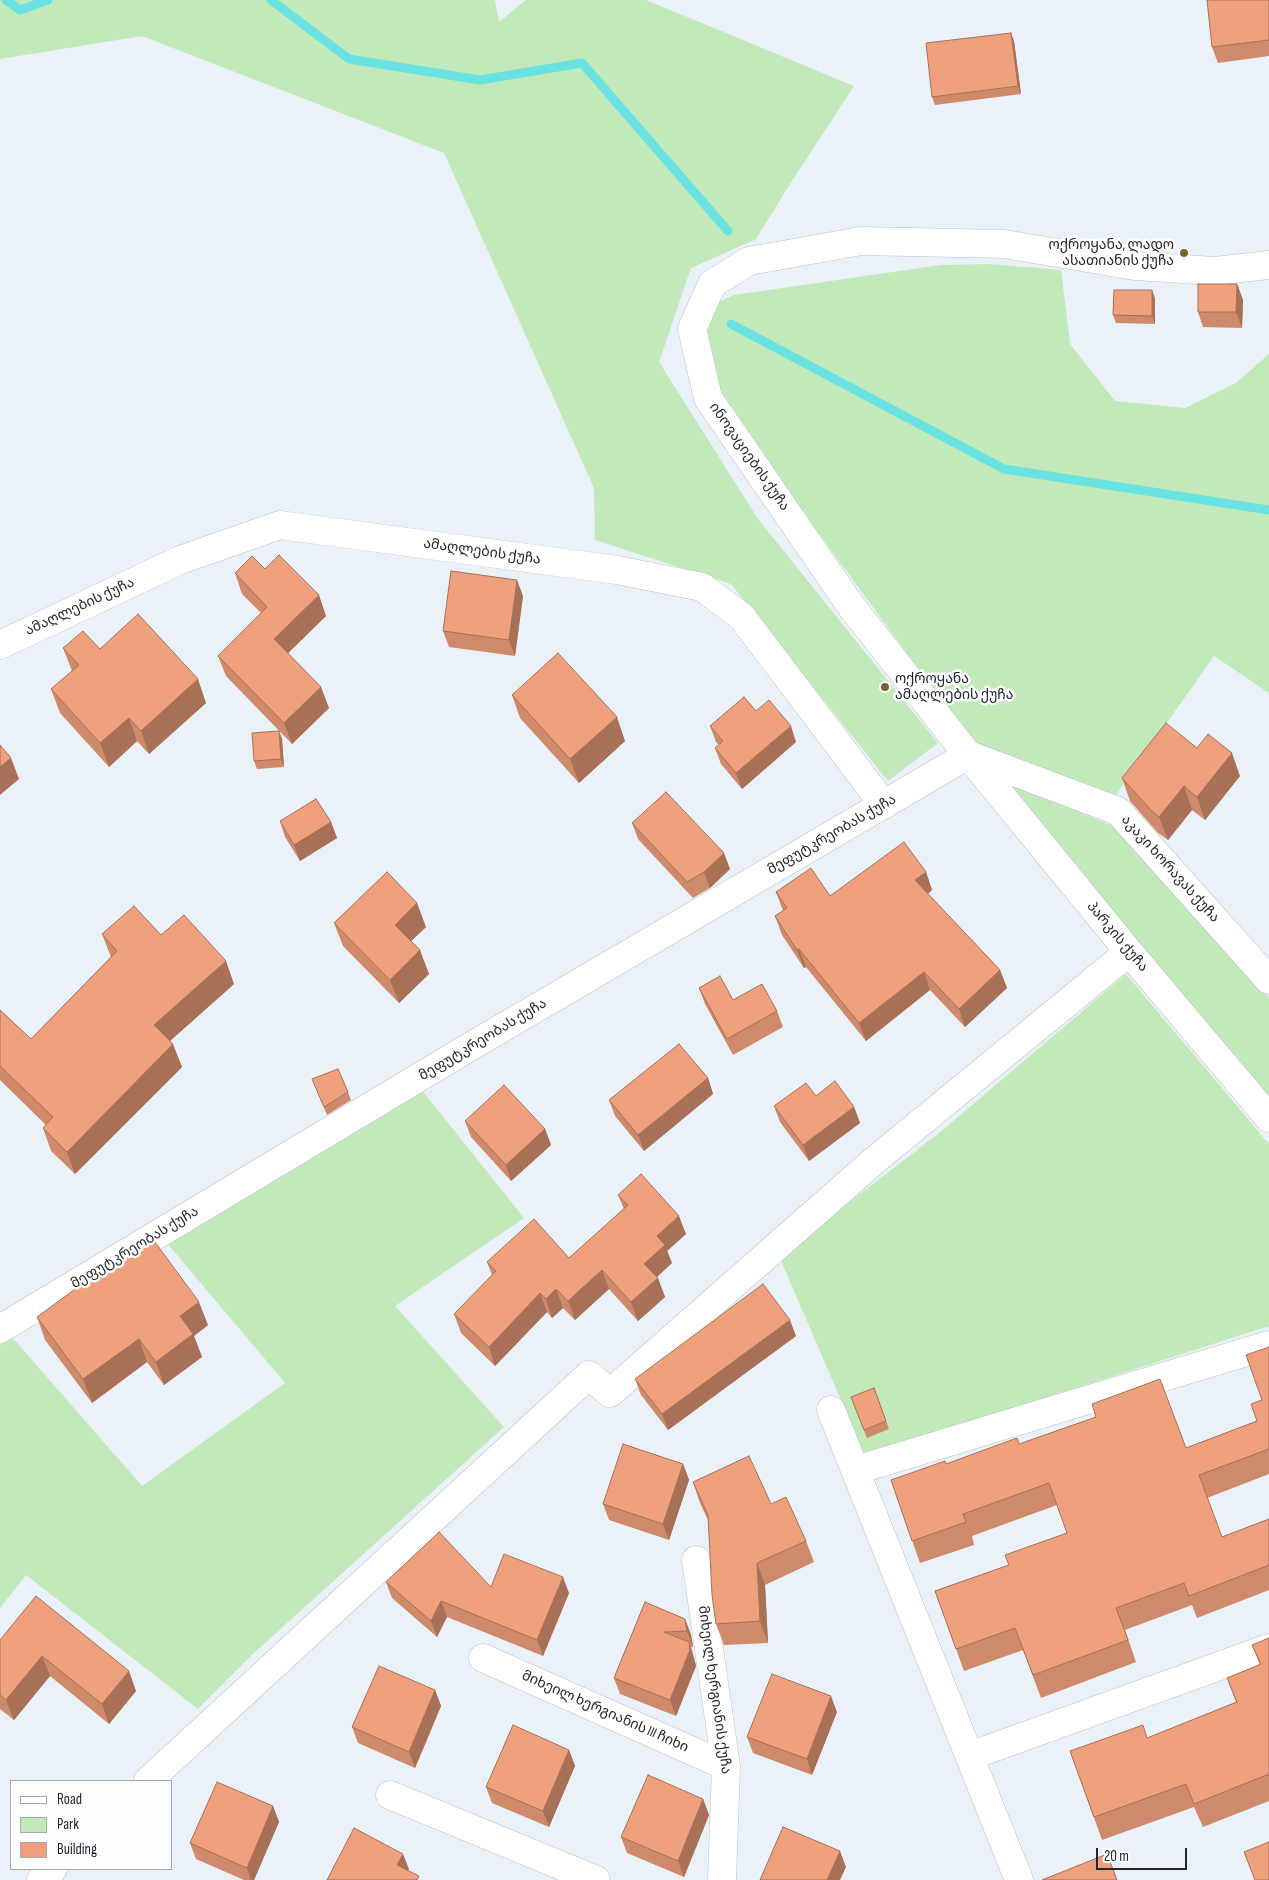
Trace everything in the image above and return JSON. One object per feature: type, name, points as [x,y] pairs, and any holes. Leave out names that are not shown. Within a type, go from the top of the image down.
[{"type":"street","name":"ინოვაციების ქუჩა","points":[[968,754],[851,606],[708,398],[692,329],[712,284],[749,261],[861,241],[1004,244],[1135,266],[1215,270],[1269,265]]},
{"type":"street","name":"ამაღლების ქუჩა","points":[[0,645],[180,560],[280,525],[617,570],[702,587],[742,617],[884,805]]},
{"type":"street","name":"მეფუტკრეობას ქუჩა","points":[[0,1329],[468,1048],[968,754]]},
{"type":"street","name":"პარკის ქუჩა","points":[[968,754],[1129,952],[1269,1118]]},
{"type":"street","name":"აკაკი ხორავას ქუჩა","points":[[968,754],[1118,811],[1269,980]]},
{"type":"street","points":[[149,1780],[589,1375],[610,1393],[874,1160],[1129,952]]},
{"type":"street","points":[[856,1470],[1269,1345]]},
{"type":"street","points":[[831,1410],[1019,1880]]},
{"type":"street","name":"მიხეილ ხერგიანის ქუჩა","points":[[696,1560],[726,1766],[722,1880]]},
{"type":"street","points":[[970,1756],[1269,1648]]},
{"type":"street","name":"მიხეილ ხერგიანის III ჩიხი","points":[[483,1658],[726,1766]]},
{"type":"street","points":[[390,1795],[596,1880]]},
{"type":"street","points":[[41,1880],[52,1870]]},
{"type":"green space","points":[[0,0],[495,0],[499,22],[526,0],[646,0],[854,86],[756,239],[691,268],[659,362],[758,519],[938,743],[888,781],[731,584],[595,540],[594,488],[444,153],[142,36],[0,59]]},
{"type":"green space","points":[[990,264],[1061,270],[1070,344],[1115,401],[1185,408],[1236,383],[1269,354],[1269,693],[1214,656],[1111,802],[972,742],[717,395],[706,334],[716,303],[734,295],[941,265]]},
{"type":"green space","points":[[995,776],[1115,827],[1269,998],[1269,1102]]},
{"type":"green space","points":[[1126,974],[1269,1144],[1269,1326],[865,1456],[779,1256],[938,1134]]},
{"type":"green space","points":[[421,1089],[524,1218],[395,1306],[504,1427],[255,1652],[198,1709],[26,1575],[0,1608],[0,1345],[12,1337],[142,1486],[285,1383],[167,1243]]},
{"type":"building","points":[[1207,0],[1269,0],[1269,40],[1212,47]]},
{"type":"building","points":[[1011,33],[1018,86],[932,97],[926,43]]},
{"type":"building","points":[[1198,284],[1237,284],[1236,312],[1198,312]]},
{"type":"building","points":[[1114,290],[1152,290],[1152,316],[1113,315]]},
{"type":"building","points":[[279,555],[319,595],[274,639],[321,687],[284,723],[218,656],[267,607],[235,573],[252,556],[265,569]]},
{"type":"building","points":[[451,571],[517,580],[509,640],[443,631]]},
{"type":"building","points":[[138,614],[198,679],[141,731],[129,718],[100,743],[51,689],[79,665],[63,648],[83,631],[100,649]]},
{"type":"building","points":[[558,653],[617,717],[570,759],[512,695]]},
{"type":"building","points":[[744,697],[756,711],[769,700],[791,726],[736,773],[715,748],[723,741],[710,726]]},
{"type":"building","points":[[1166,723],[1197,748],[1208,734],[1232,753],[1197,797],[1184,786],[1159,817],[1122,778]]},
{"type":"building","points":[[279,731],[281,759],[254,761],[252,733]]},
{"type":"building","points":[[0,745],[11,758],[0,767]]},
{"type":"building","points":[[666,792],[724,853],[704,872],[687,882],[632,823]]},
{"type":"building","points":[[316,799],[331,822],[294,845],[280,821]]},
{"type":"building","points":[[904,842],[926,872],[915,880],[1000,970],[959,1009],[924,972],[859,1023],[799,949],[797,950],[775,916],[787,908],[776,892],[811,868],[830,896]]},
{"type":"building","points":[[387,872],[417,903],[395,925],[420,950],[390,980],[334,923]]},
{"type":"building","points":[[134,906],[161,935],[184,915],[226,961],[154,1025],[173,1044],[67,1152],[43,1128],[53,1117],[0,1066],[0,1010],[31,1039],[117,951],[102,934]]},
{"type":"building","points":[[720,976],[733,1000],[762,984],[777,1011],[727,1039],[699,988]]},
{"type":"building","points":[[679,1044],[708,1078],[638,1135],[609,1100]]},
{"type":"building","points":[[338,1069],[348,1092],[324,1107],[312,1079]]},
{"type":"building","points":[[835,1081],[854,1107],[803,1145],[774,1106],[806,1083],[816,1096]]},
{"type":"building","points":[[504,1085],[545,1129],[506,1165],[465,1121]]},
{"type":"building","points":[[641,1174],[679,1216],[657,1236],[665,1245],[644,1264],[658,1278],[631,1302],[602,1270],[568,1301],[556,1289],[546,1299],[540,1293],[489,1347],[454,1314],[496,1271],[487,1262],[534,1219],[569,1258],[628,1205],[618,1195]]},
{"type":"building","points":[[152,1238],[199,1302],[180,1316],[193,1334],[156,1362],[139,1339],[83,1379],[37,1317],[93,1276],[96,1280]]},
{"type":"building","points":[[763,1284],[790,1320],[662,1414],[635,1379]]},
{"type":"building","points":[[1269,1347],[1269,1449],[1199,1475],[1222,1537],[1269,1519],[1269,1565],[1189,1596],[1184,1583],[1116,1608],[1128,1640],[1033,1675],[1015,1628],[956,1649],[935,1591],[1009,1565],[1005,1555],[1067,1533],[1049,1483],[963,1514],[966,1522],[912,1541],[891,1480],[945,1461],[946,1464],[1017,1438],[1019,1444],[1096,1417],[1092,1404],[1160,1379],[1186,1448],[1257,1421],[1251,1404],[1262,1400],[1246,1355]]},
{"type":"building","points":[[874,1388],[886,1421],[864,1430],[851,1397]]},
{"type":"building","points":[[623,1444],[683,1464],[663,1524],[603,1504]]},
{"type":"building","points":[[749,1456],[771,1504],[786,1497],[806,1541],[757,1563],[760,1621],[716,1624],[712,1595],[708,1515],[693,1482]]},
{"type":"building","points":[[439,1532],[491,1587],[504,1554],[563,1577],[537,1640],[441,1601],[431,1621],[386,1582]]},
{"type":"building","points":[[36,1596],[129,1671],[102,1704],[42,1656],[6,1700],[0,1695],[0,1640]]},
{"type":"building","points":[[645,1602],[685,1619],[687,1631],[664,1632],[689,1642],[690,1650],[670,1700],[614,1678]]},
{"type":"building","points":[[1269,1638],[1269,1774],[1194,1804],[1186,1784],[1094,1817],[1070,1751],[1143,1725],[1147,1738],[1237,1702],[1227,1678],[1261,1664],[1252,1645]]},
{"type":"building","points":[[379,1666],[435,1690],[409,1752],[352,1727]]},
{"type":"building","points":[[772,1674],[831,1696],[807,1759],[747,1737]]},
{"type":"building","points":[[513,1725],[569,1750],[543,1811],[486,1787]]},
{"type":"building","points":[[648,1775],[703,1799],[678,1861],[621,1837]]},
{"type":"building","points":[[217,1782],[273,1806],[247,1868],[190,1843]]},
{"type":"building","points":[[783,1827],[840,1851],[827,1880],[760,1880]]},
{"type":"building","points":[[354,1828],[403,1854],[397,1865],[419,1876],[417,1880],[327,1880]]},
{"type":"building","points":[[1269,1842],[1269,1880],[1255,1880],[1244,1852]]},
{"type":"building","points":[[1107,1854],[1117,1880],[1042,1880]]},
{"type":"waterway","points":[[6,0],[20,10],[48,0]]},
{"type":"waterway","points":[[271,0],[349,59],[480,80],[582,63],[728,231]]},
{"type":"waterway","points":[[731,324],[1004,469],[1269,510]]},
{"type":"place","name":"ოქროყანა, ლადო ასათიანის ქუჩა","points":[[1184,253]]},
{"type":"place","name":"ოქროყანა ამაღლების ქუჩა","points":[[885,687]]}]
